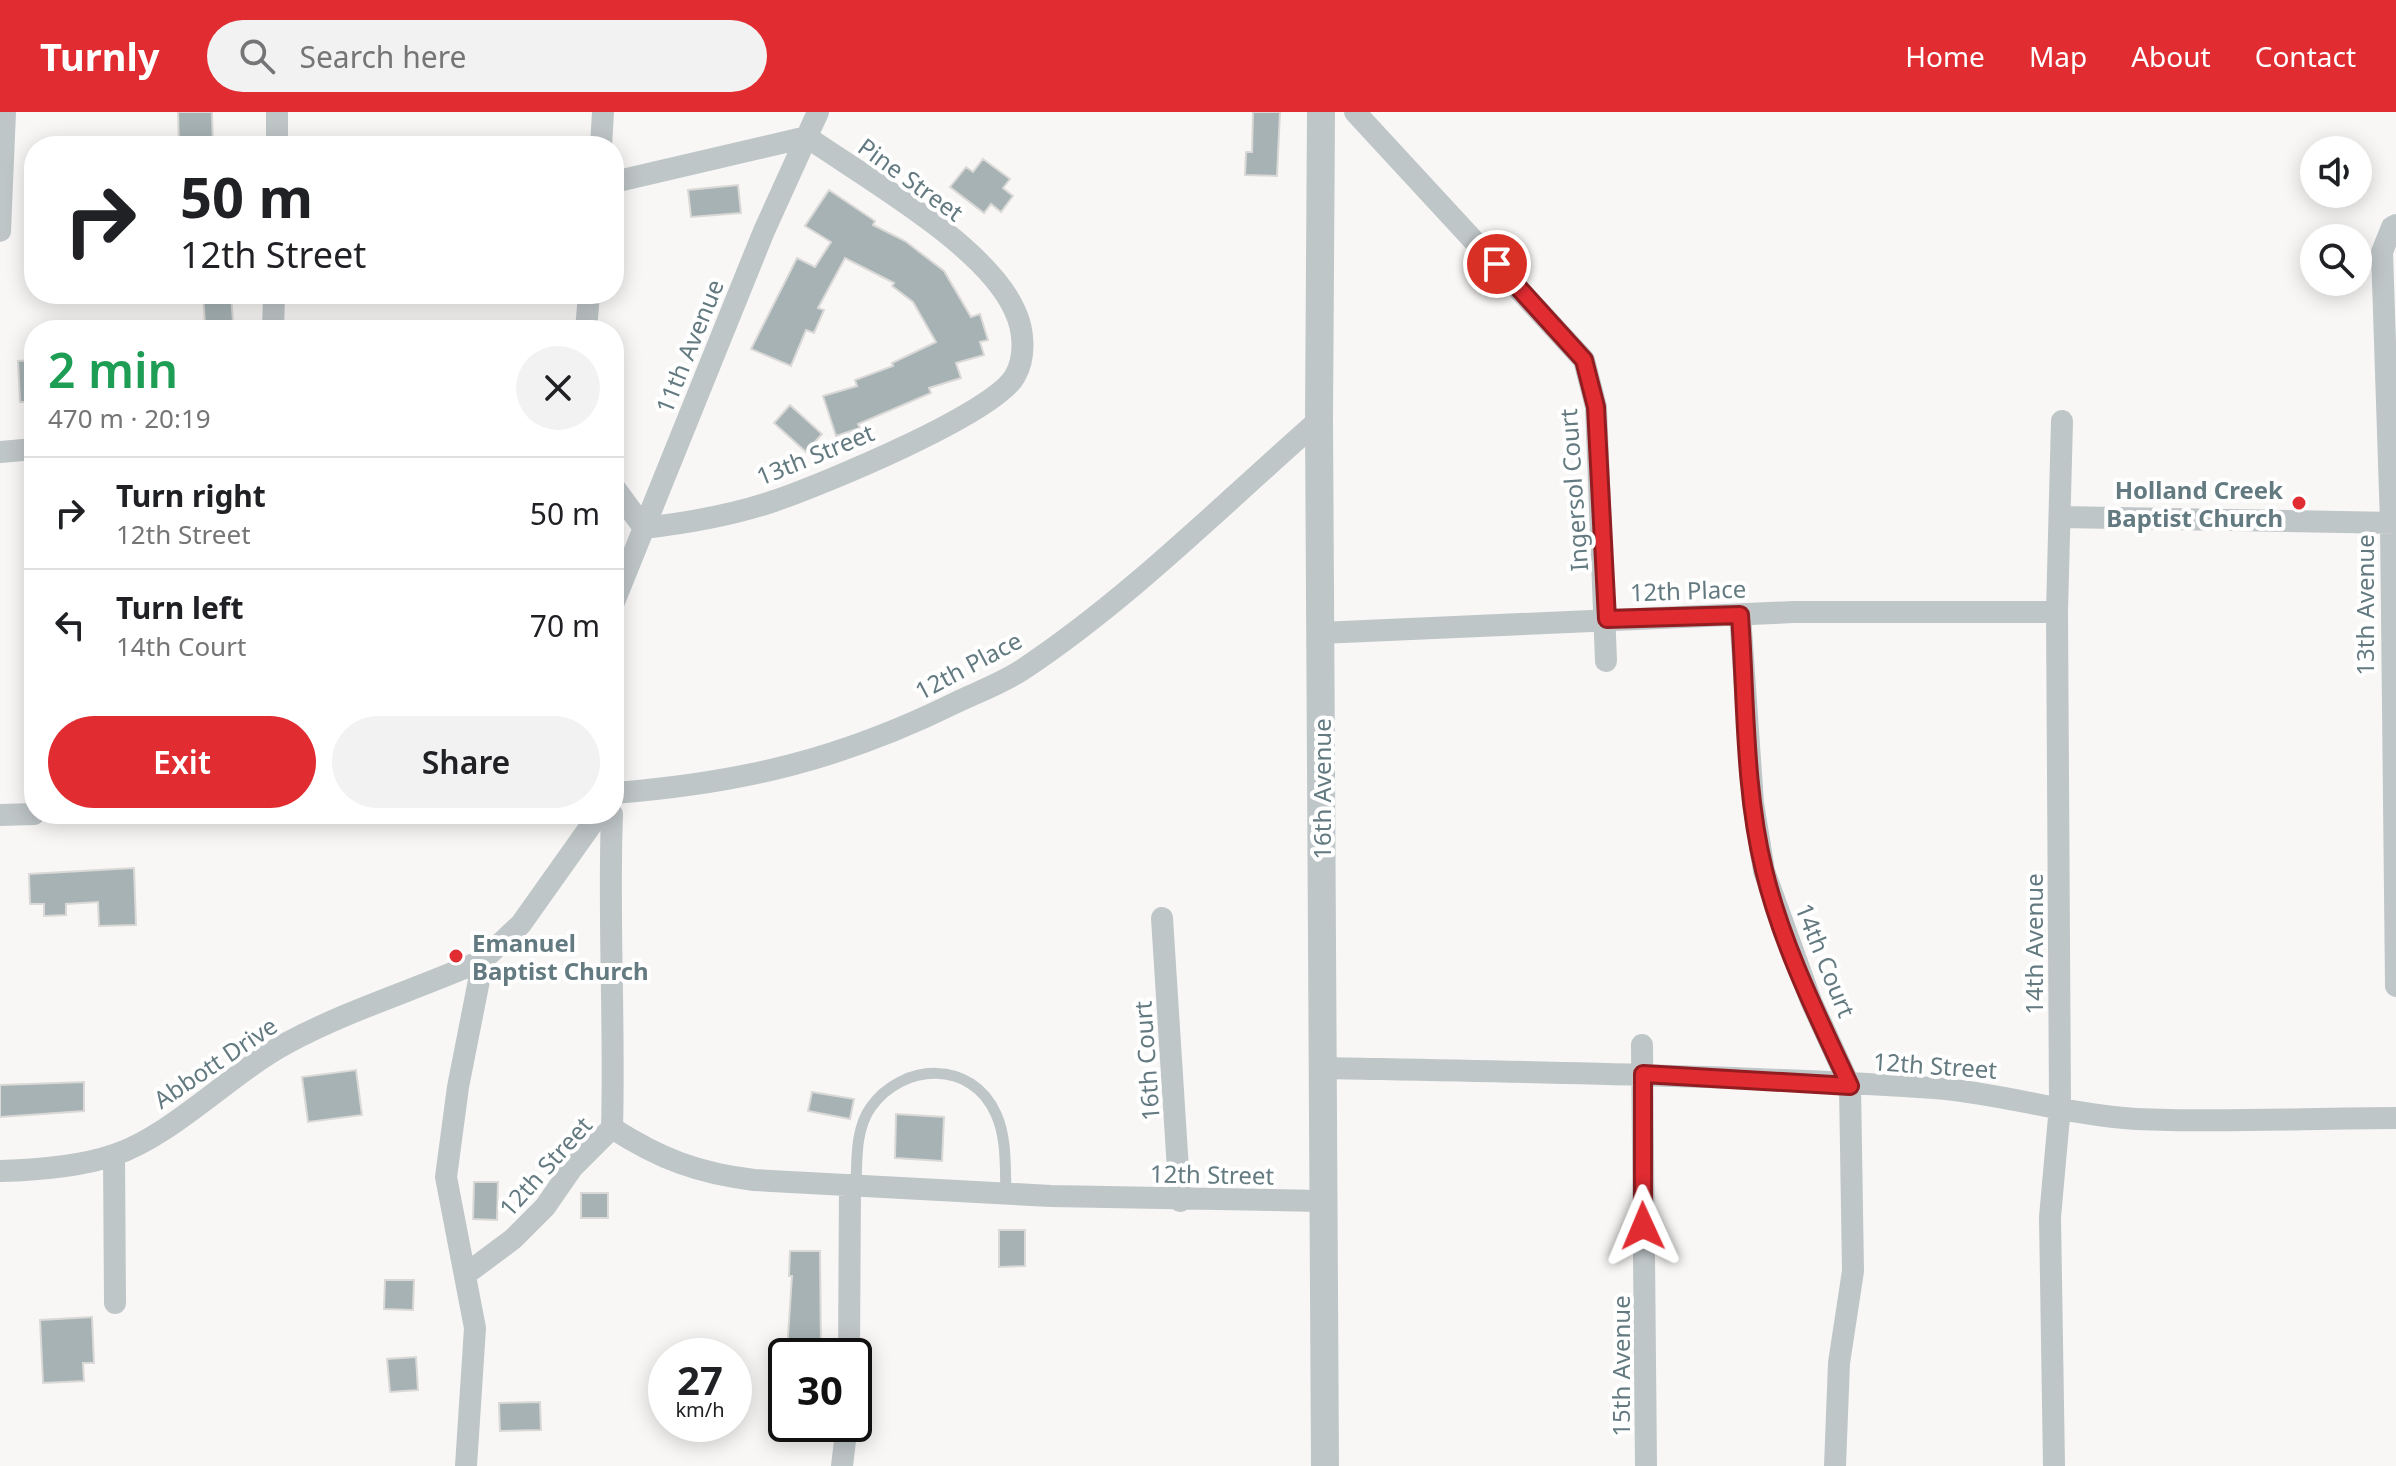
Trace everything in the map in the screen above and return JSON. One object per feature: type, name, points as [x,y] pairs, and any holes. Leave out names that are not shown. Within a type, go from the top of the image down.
[{"type":"street","points":[[0,231],[5,112]]},
{"type":"street","points":[[277,112],[277,136]]},
{"type":"street","points":[[602,136],[603,112]]},
{"type":"street","name":"11th Avenue","points":[[624,577],[764,231],[818,112]]},
{"type":"street","name":"16th Avenue","points":[[1321,112],[1319,420],[1325,1466]]},
{"type":"street","name":"Ingersol Court","points":[[1355,112],[1584,360],[1596,407],[1607,619]]},
{"type":"street","points":[[624,180],[807,137]]},
{"type":"street","name":"Pine Street","points":[[807,137],[941,230],[992,275],[1016,312],[1022,333],[1022,356]]},
{"type":"street","name":"13th Avenue","points":[[2394,226],[2382,252],[2393,523],[2396,986]]},
{"type":"street","name":"13th Street","points":[[644,528],[686,523],[773,501],[879,457],[983,405],[1015,377],[1022,356]]},
{"type":"street","name":"12th Place","points":[[624,792],[696,787],[810,763],[918,722],[1020,671],[1114,602],[1319,420]]},
{"type":"street","name":"14th Avenue","points":[[2054,1466],[2050,1217],[2060,1106],[2057,612],[2062,421]]},
{"type":"street","points":[[0,452],[24,450]]},
{"type":"street","points":[[624,501],[644,528]]},
{"type":"street","points":[[2060,517],[2393,523]]},
{"type":"street","name":"12th Place","points":[[1320,633],[1740,615],[2057,612]]},
{"type":"street","name":"14th Court","points":[[1740,615],[1753,803],[1764,871],[1811,1001],[1850,1086],[1853,1271],[1839,1363],[1835,1466]]},
{"type":"street","points":[[1606,661],[1607,619]]},
{"type":"street","points":[[0,815],[24,814]]},
{"type":"street","points":[[466,1466],[475,1328],[466,1274],[454,1234],[446,1177],[458,1087],[483,960],[521,924],[592,824]]},
{"type":"street","points":[[612,824],[610,885],[615,1023],[612,1128]]},
{"type":"street","name":"16th Court","points":[[1162,918],[1180,1201]]},
{"type":"street","name":"Abbott Drive","points":[[114,1155],[145,1139],[284,1045],[344,1014],[406,993],[483,960]]},
{"type":"street","points":[[1642,1045],[1643,1074]]},
{"type":"street","name":"12th Street","points":[[1324,1068],[1643,1074],[1994,1093],[2136,1119],[2396,1118]]},
{"type":"street","name":"15th Avenue","points":[[1643,1074],[1646,1466]]},
{"type":"street","name":"12th Street","points":[[466,1274],[513,1239],[545,1207],[572,1168],[612,1128],[664,1158],[708,1174],[1006,1194],[1180,1201],[1322,1201]]},
{"type":"street","points":[[0,1171],[66,1165],[114,1155],[115,1303]]},
{"type":"street","points":[[849,1338],[853,1186]]},
{"type":"street","points":[[842,1466],[845,1442]]},
{"type":"lane","points":[[853,1186],[859,1139],[869,1109],[890,1086],[913,1074],[950,1073],[979,1088],[996,1114],[1004,1146],[1006,1194]]},
{"type":"building","points":[[178,112],[212,112],[213,136],[179,136]]},
{"type":"building","points":[[1253,112],[1280,112],[1277,176],[1245,175],[1246,152],[1252,152]]},
{"type":"building","points":[[983,159],[1010,179],[1003,188],[1013,196],[1001,212],[991,204],[984,213],[950,187],[966,167],[973,172]]},
{"type":"building","points":[[738,185],[741,213],[691,217],[688,190]]},
{"type":"building","points":[[829,190],[875,221],[873,225],[905,241],[944,271],[971,317],[980,314],[988,340],[980,342],[984,355],[956,363],[961,378],[929,388],[931,393],[858,424],[860,428],[836,436],[823,396],[857,386],[855,380],[893,366],[892,363],[936,342],[913,302],[892,286],[894,283],[845,258],[818,308],[824,310],[814,333],[806,330],[791,366],[751,349],[797,258],[815,267],[831,242],[805,226]]},
{"type":"building","points":[[204,304],[232,304],[233,320],[205,320]]},
{"type":"building","points":[[18,361],[24,361],[24,402],[20,402]]},
{"type":"building","points":[[790,405],[822,434],[806,452],[774,423]]},
{"type":"building","points":[[134,868],[136,925],[99,926],[98,902],[66,904],[66,915],[44,916],[44,904],[30,904],[29,874]]},
{"type":"building","points":[[356,1070],[362,1115],[308,1122],[302,1077]]},
{"type":"building","points":[[84,1082],[84,1111],[0,1117],[0,1085]]},
{"type":"building","points":[[812,1092],[854,1099],[850,1119],[808,1111]]},
{"type":"building","points":[[896,1114],[944,1117],[942,1161],[895,1158]]},
{"type":"building","points":[[474,1182],[498,1182],[497,1220],[473,1219]]},
{"type":"building","points":[[581,1193],[608,1193],[608,1218],[581,1218]]},
{"type":"building","points":[[999,1230],[1025,1230],[1025,1266],[999,1267]]},
{"type":"building","points":[[790,1251],[820,1251],[821,1338],[788,1338],[792,1276],[789,1276]]},
{"type":"building","points":[[385,1280],[414,1280],[413,1310],[384,1309]]},
{"type":"building","points":[[92,1317],[94,1363],[83,1363],[84,1381],[43,1383],[40,1320]]},
{"type":"building","points":[[416,1357],[418,1390],[390,1392],[387,1359]]},
{"type":"building","points":[[540,1402],[541,1430],[500,1431],[499,1403]]},
{"type":"place","name":"Holland Creek Baptist Church","points":[[2299,503]]},
{"type":"place","name":"Emanuel Baptist Church","points":[[456,956]]},
{"type":"route","points":[[1497,264],[1584,360],[1596,407],[1607,619],[1740,615],[1753,803],[1764,871],[1811,1001],[1850,1086],[1643,1074],[1643,1226]]}]
